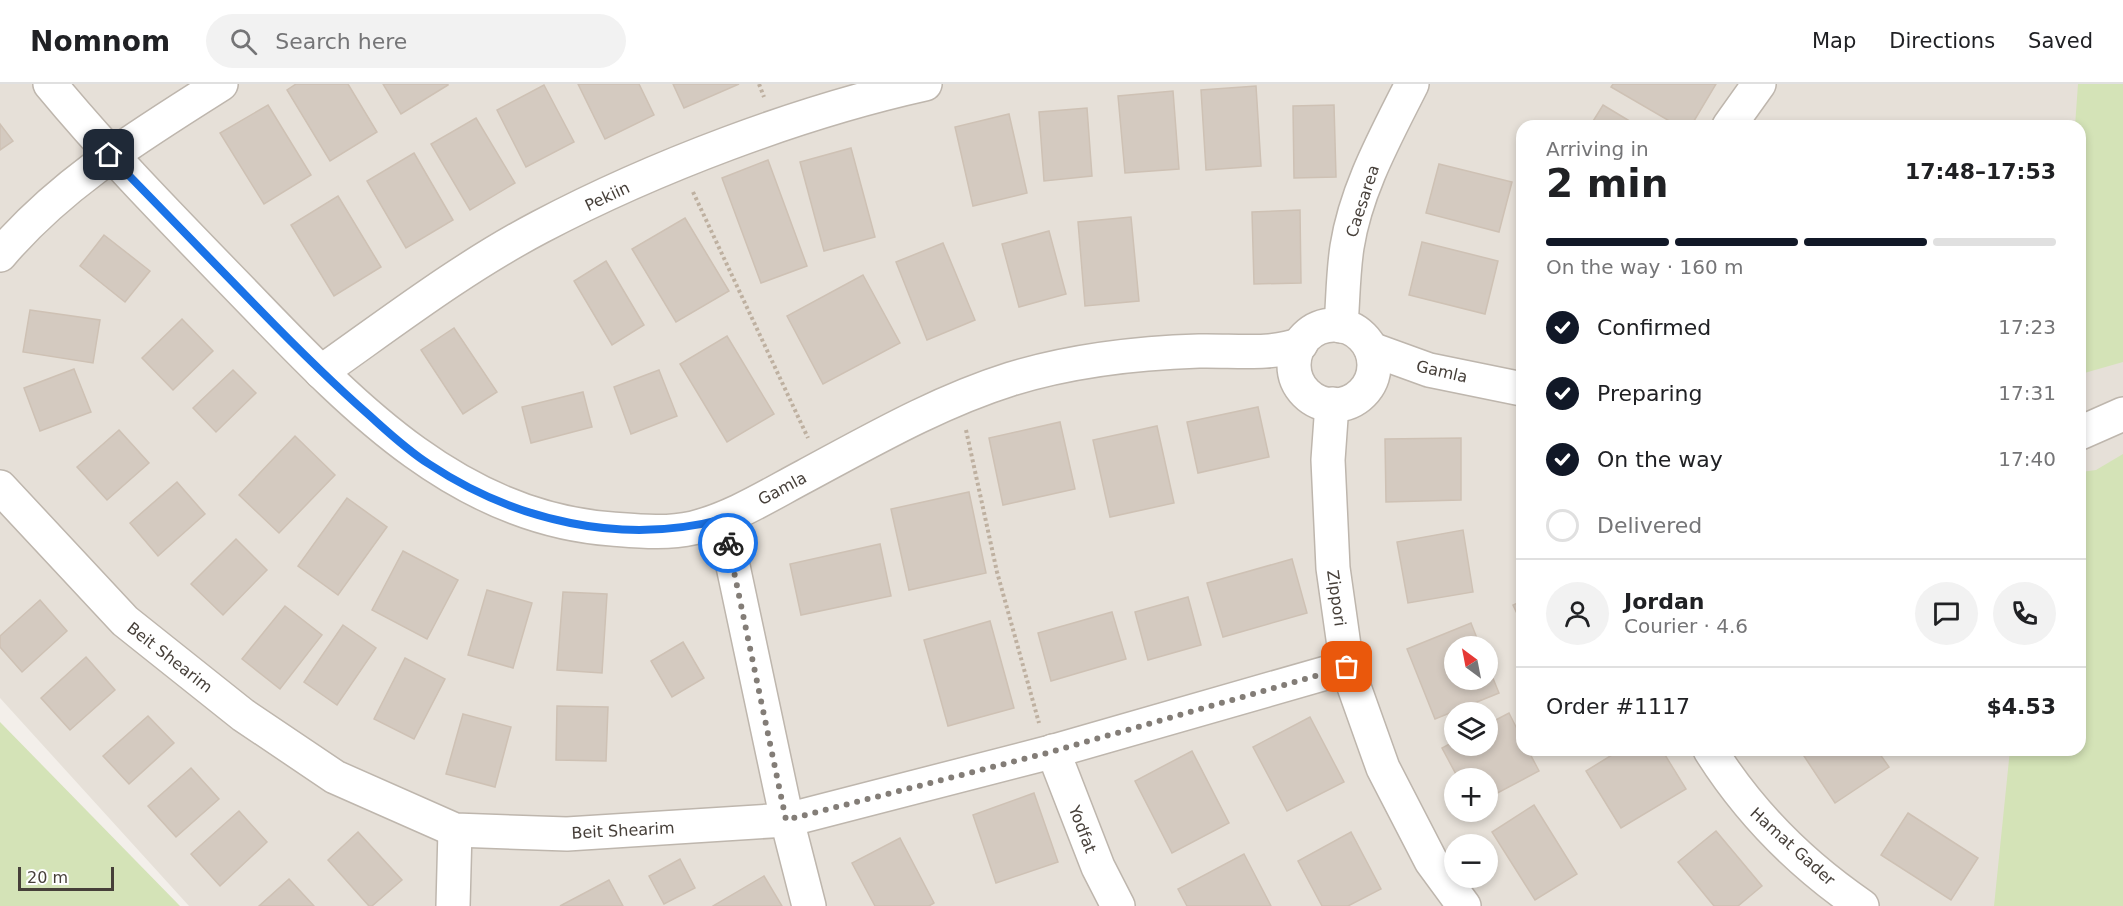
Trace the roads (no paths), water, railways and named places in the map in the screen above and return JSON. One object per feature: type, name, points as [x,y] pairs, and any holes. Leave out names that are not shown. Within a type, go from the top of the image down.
[{"type":"street","name":"Gamla","points":[[50,84],[109,155],[321,372],[427,463],[465,486],[519,510],[573,524],[643,532],[687,529],[723,519],[905,422],[959,398],[1058,366],[1110,356],[1200,351],[1261,351],[1298,358]]},
{"type":"street","points":[[0,255],[44,208],[109,155],[221,84]]},
{"type":"street","name":"Pekiin","points":[[321,372],[465,271],[540,227],[729,144],[840,107],[925,84]]},
{"type":"street","name":"Caesarea","points":[[1341,326],[1347,247],[1356,211],[1379,149],[1412,84]]},
{"type":"street","points":[[1733,120],[1759,84]]},
{"type":"street","points":[[1341,326],[1358,333],[1371,349],[1374,369],[1367,388],[1352,401],[1332,404],[1318,401],[1307,394],[1298,358],[1316,330],[1341,326]]},
{"type":"street","name":"Gamla","points":[[1371,349],[1381,355],[1430,370],[1516,387]]},
{"type":"street","name":"Gamla","points":[[1367,388],[1386,382],[1404,381],[1516,388]]},
{"type":"street","name":"Zippori","points":[[1332,404],[1328,460],[1332,548],[1347,667],[1383,768],[1431,861],[1464,906]]},
{"type":"street","points":[[2086,430],[2123,414]]},
{"type":"street","name":"Beit Shearim","points":[[0,487],[125,621],[243,714],[335,777],[455,830],[567,834],[786,820],[1050,752],[1347,667]]},
{"type":"street","points":[[723,519],[786,820],[809,906]]},
{"type":"street","name":"Yodfat","points":[[1050,752],[1098,867],[1118,906]]},
{"type":"street","name":"Hamat Gader","points":[[1714,756],[1758,817],[1794,851],[1862,906]]},
{"type":"street","points":[[453,906],[455,830]]}]
